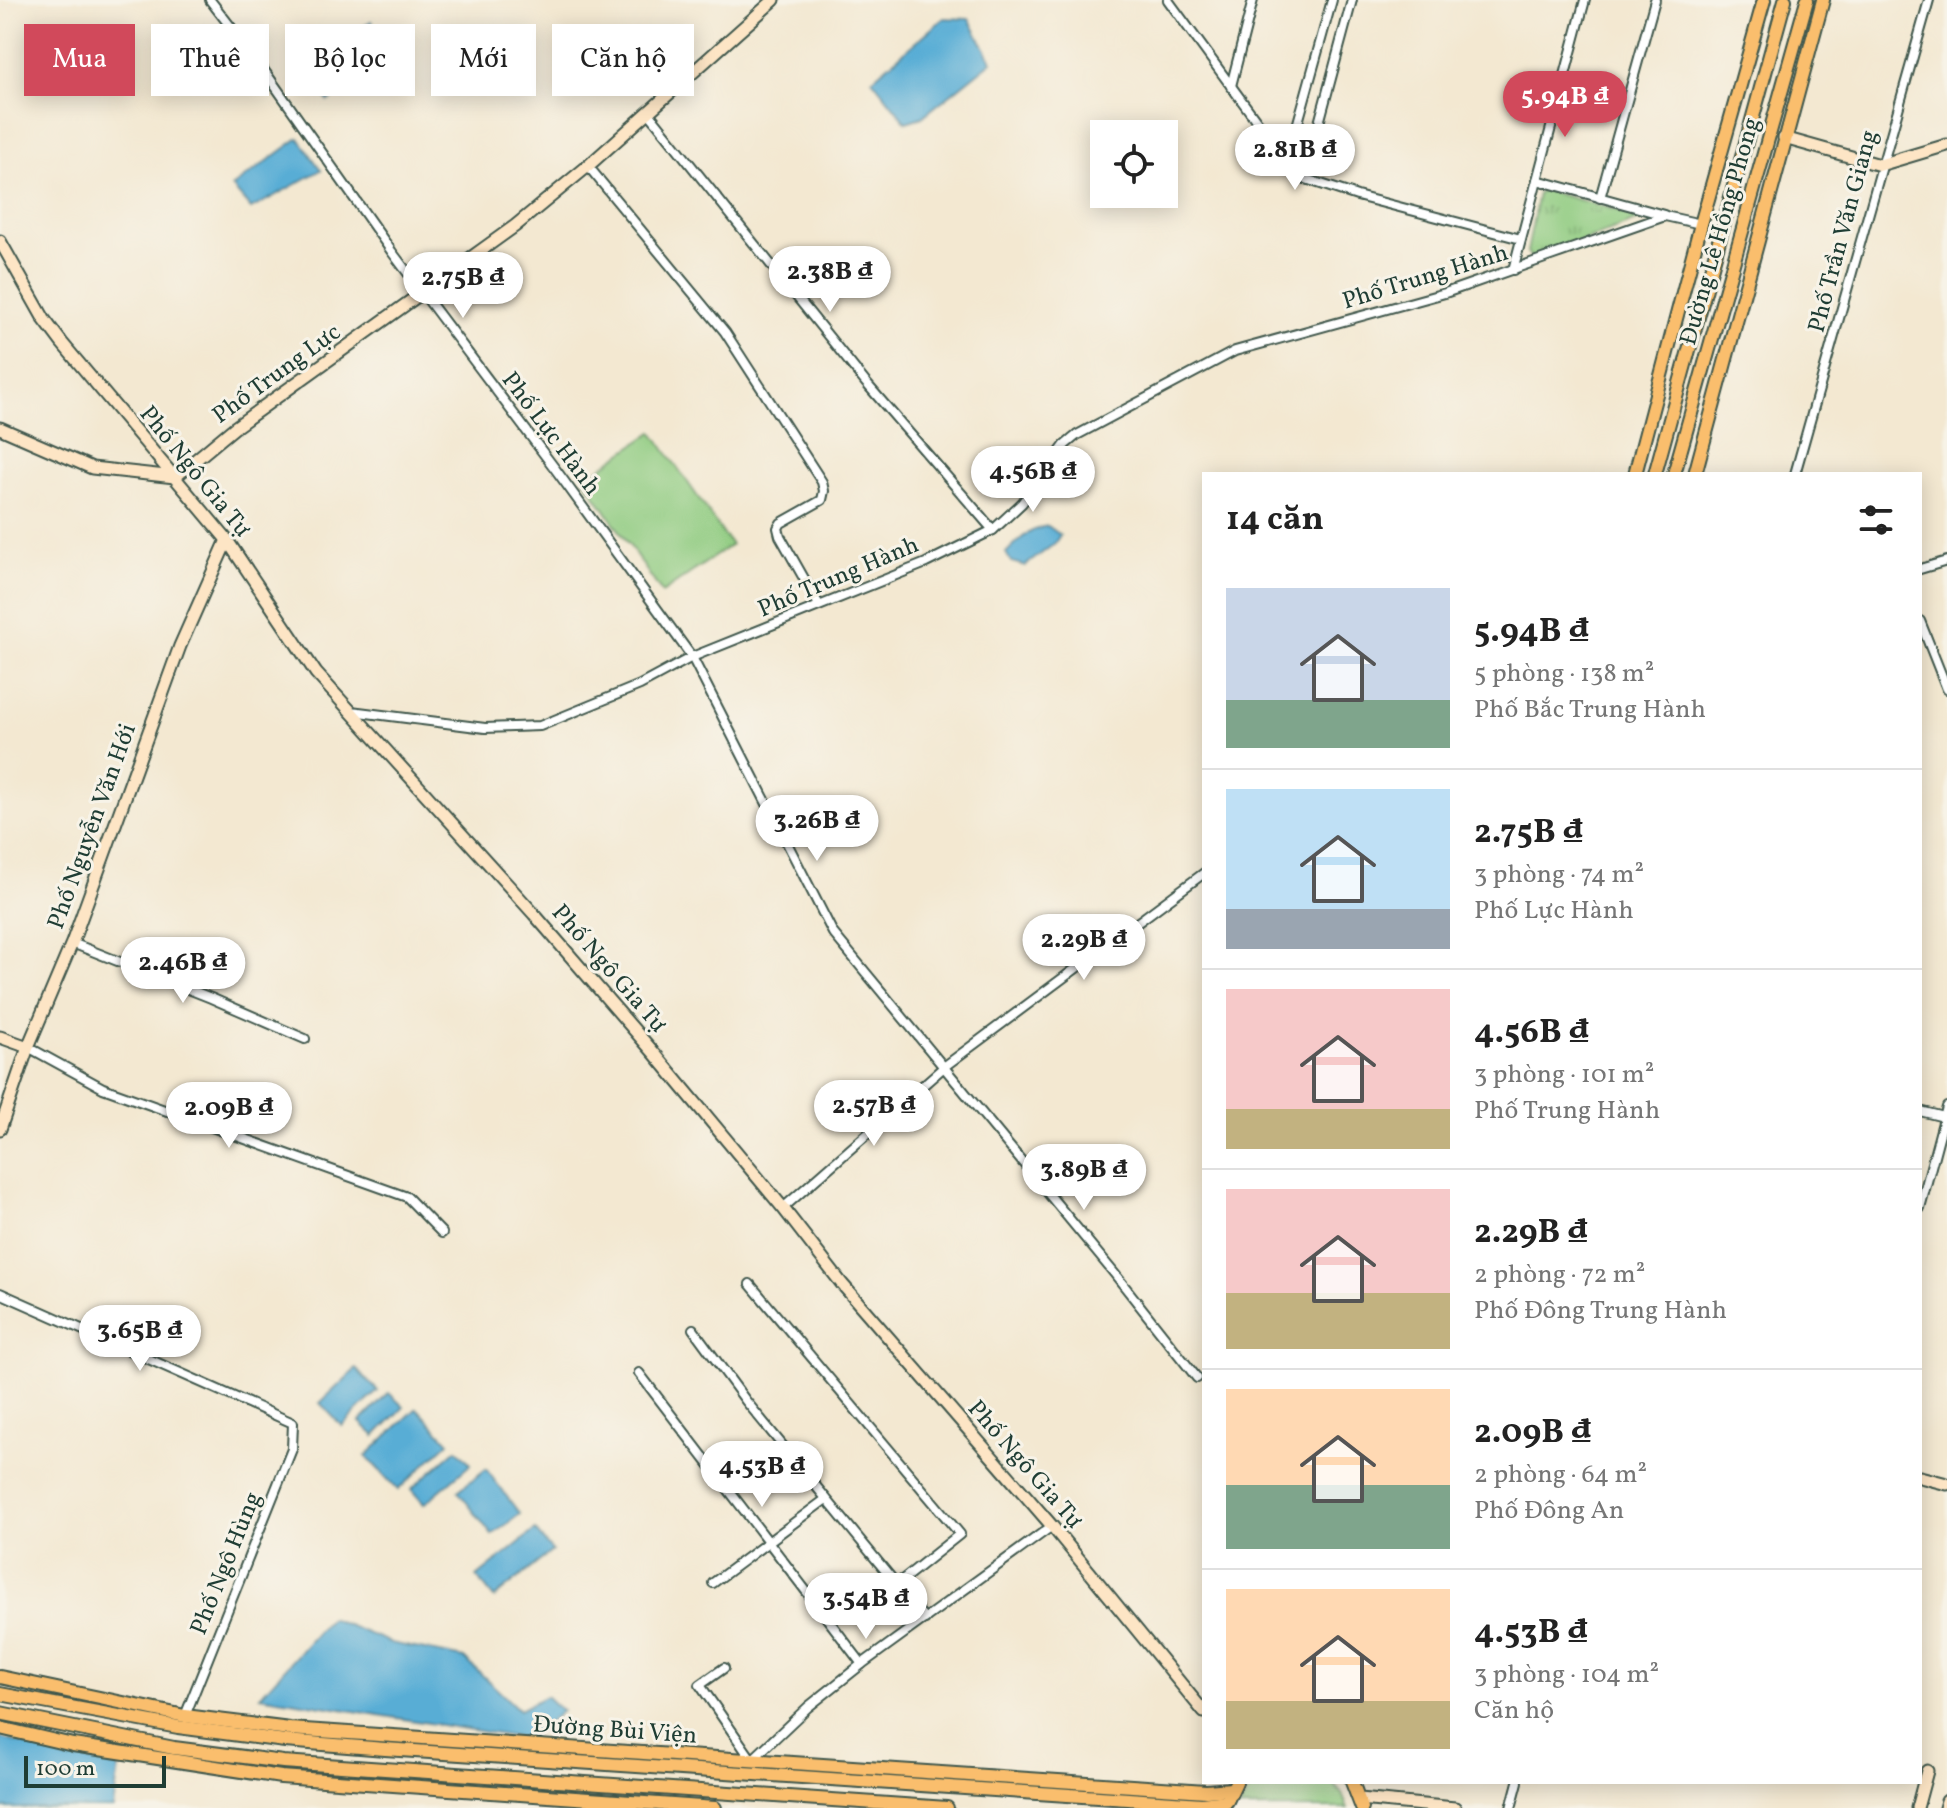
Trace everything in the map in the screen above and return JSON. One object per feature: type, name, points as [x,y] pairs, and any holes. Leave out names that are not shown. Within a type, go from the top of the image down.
[{"type":"main road","name":"Phố Trung Lực","points":[[175,477],[234,428],[515,226],[649,113],[774,0]]},
{"type":"main road","name":"Đường Lê Hồng Phong","points":[[1636,472],[1764,0]]},
{"type":"main road","name":"Đường Lê Hồng Phong","points":[[1656,472],[1785,0]]},
{"type":"main road","name":"Đường Lê Hồng Phong","points":[[1675,472],[1807,0]]},
{"type":"main road","name":"Đường Lê Hồng Phong","points":[[1696,472],[1823,0]]},
{"type":"main road","points":[[1784,138],[1880,165],[1947,145]]},
{"type":"main road","name":"Phố Ngô Gia Tự","points":[[0,241],[44,319],[227,540],[316,673],[534,914],[783,1208],[842,1284],[1052,1526],[1202,1710]]},
{"type":"main road","points":[[1672,336],[1692,341]]},
{"type":"main road","points":[[1709,348],[1727,352]]},
{"type":"main road","points":[[0,428],[92,468],[175,477]]},
{"type":"main road","name":"Phố Nguyễn Văn Hới","points":[[0,1129],[28,1047],[72,943],[180,646],[227,540]]},
{"type":"main road","points":[[0,1037],[28,1047]]},
{"type":"main road","points":[[1922,1478],[1947,1484]]},
{"type":"main road","name":"Đường Bùi Viện","points":[[0,1677],[185,1716],[290,1729],[1232,1791]]},
{"type":"main road","name":"Đường Bùi Viện","points":[[0,1694],[178,1727],[285,1741],[1202,1804],[1232,1791]]},
{"type":"main road","points":[[0,1713],[174,1748],[283,1762],[947,1808]]},
{"type":"main road","points":[[0,1728],[73,1745],[281,1777],[715,1808]]},
{"type":"main road","points":[[1917,1808],[1927,1771]]},
{"type":"main road","points":[[1353,1784],[1361,1804],[1455,1808]]},
{"type":"main road","points":[[1945,1808],[1947,1801]]},
{"type":"street","name":"Phố Lực Hành","points":[[210,0],[692,657],[833,933],[945,1066],[1197,1378]]},
{"type":"street","points":[[1168,0],[1297,176],[1357,196],[1521,239]]},
{"type":"street","points":[[1231,86],[1253,0]]},
{"type":"street","points":[[1287,162],[1332,0]]},
{"type":"street","points":[[1304,179],[1352,0]]},
{"type":"street","points":[[1513,270],[1585,0]]},
{"type":"street","points":[[1600,198],[1655,0]]},
{"type":"street","name":"Phố Trần Văn Giang","points":[[1796,472],[1929,0]]},
{"type":"street","points":[[649,113],[866,383],[993,530]]},
{"type":"street","points":[[588,166],[725,332],[822,482],[822,500],[781,523],[778,528],[819,605]]},
{"type":"street","points":[[1537,180],[1701,224]]},
{"type":"street","name":"Phố Trung Hành","points":[[351,711],[485,728],[540,726],[640,685],[692,657],[926,563],[993,530],[1022,503],[1065,445],[1077,435],[1235,351],[1445,293],[1665,216]]},
{"type":"street","points":[[1922,568],[1947,561]]},
{"type":"street","points":[[1922,626],[1947,689]]},
{"type":"street","points":[[783,1208],[945,1066],[1202,874]]},
{"type":"street","points":[[72,943],[305,1039]]},
{"type":"street","points":[[28,1047],[103,1088],[407,1197],[442,1233]]},
{"type":"street","points":[[1922,1200],[1947,1107]]},
{"type":"street","points":[[1922,1112],[1944,1117]]},
{"type":"street","points":[[750,1284],[960,1534],[896,1585]]},
{"type":"street","name":"Phố Ngô Hùng","points":[[0,1293],[293,1423],[292,1449],[185,1716]]},
{"type":"street","points":[[693,1329],[746,1401],[925,1619]]},
{"type":"street","points":[[639,1373],[862,1664]]},
{"type":"street","points":[[713,1583],[826,1499]]},
{"type":"street","points":[[724,1668],[700,1685],[752,1760],[808,1707],[862,1664],[1052,1526]]},
{"type":"street","points":[[1511,1808],[1517,1784]]},
{"type":"green space","points":[[1544,190],[1644,218],[1533,260],[1527,252],[1538,193]]},
{"type":"green space","points":[[653,432],[731,545],[662,593],[584,479]]},
{"type":"green space","points":[[1254,1784],[1334,1784],[1348,1808],[1239,1808]]},
{"type":"water","points":[[944,18],[969,19],[992,61],[922,117],[906,122],[872,79]]},
{"type":"water","points":[[299,138],[321,170],[251,209],[232,187]]},
{"type":"water","points":[[1048,526],[1060,535],[1054,544],[1025,566],[1011,562],[1006,553],[1016,543],[1030,532]]},
{"type":"water","points":[[356,1369],[378,1391],[342,1426],[320,1403]]},
{"type":"water","points":[[389,1393],[404,1407],[375,1436],[360,1422]]},
{"type":"water","points":[[417,1408],[449,1442],[398,1490],[366,1456]]},
{"type":"water","points":[[457,1449],[471,1464],[424,1504],[411,1489]]},
{"type":"water","points":[[486,1469],[520,1514],[492,1535],[458,1491]]},
{"type":"water","points":[[535,1530],[552,1551],[494,1598],[477,1577]]},
{"type":"water","points":[[330,1618],[391,1643],[464,1658],[519,1710],[546,1696],[562,1711],[528,1739],[260,1696]]},
{"type":"water","points":[[0,1738],[119,1768],[113,1808],[0,1808]]}]
